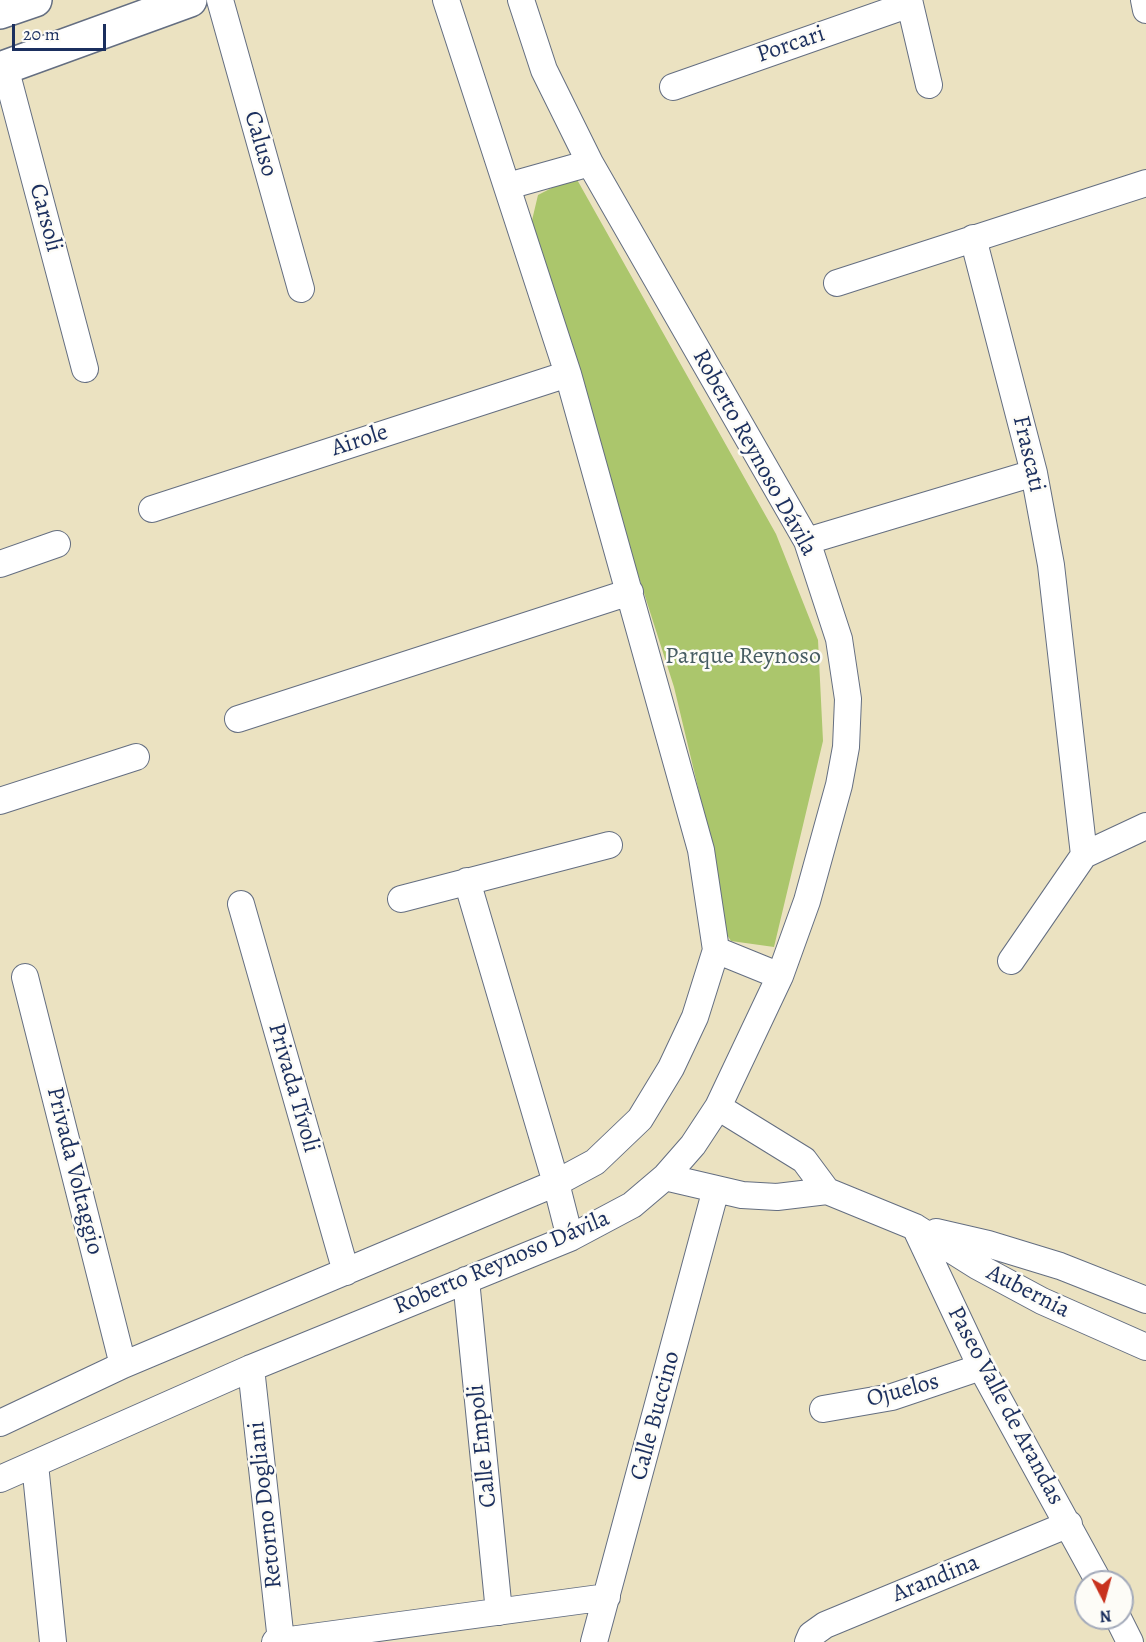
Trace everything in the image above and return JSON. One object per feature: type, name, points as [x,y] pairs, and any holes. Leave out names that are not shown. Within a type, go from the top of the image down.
[{"type":"street","points":[[0,12],[36,0]]},
{"type":"street","points":[[3,68],[190,0]]},
{"type":"street","name":"Caluso","points":[[220,0],[301,289]]},
{"type":"street","points":[[0,1422],[123,1365],[556,1183],[595,1162],[640,1119],[671,1068],[695,1017],[716,950],[701,850],[568,374],[446,0]]},
{"type":"street","name":"Roberto Reynoso Dávila","points":[[0,1479],[251,1368],[570,1238],[632,1205],[665,1177],[693,1146],[718,1107],[780,976],[818,866],[846,747],[848,699],[839,639],[807,540],[590,163],[544,70],[521,0]]},
{"type":"street","points":[[1144,0],[1146,10]]},
{"type":"street","points":[[909,2],[930,85]]},
{"type":"street","name":"Porcari","points":[[673,87],[909,2]]},
{"type":"street","name":"Carsoli","points":[[3,68],[85,369]]},
{"type":"street","points":[[508,186],[590,163]]},
{"type":"street","points":[[837,283],[1146,183]]},
{"type":"street","name":"Frascati","points":[[973,238],[1034,473],[1051,565],[1084,855]]},
{"type":"street","name":"Airole","points":[[152,509],[568,374]]},
{"type":"street","points":[[807,540],[1034,473]]},
{"type":"street","points":[[0,564],[57,544]]},
{"type":"street","points":[[238,719],[630,592]]},
{"type":"street","points":[[0,801],[136,757]]},
{"type":"street","points":[[1011,961],[1084,855],[1146,826]]},
{"type":"street","points":[[401,899],[609,845]]},
{"type":"street","points":[[468,881],[570,1238]]},
{"type":"street","name":"Privada Tívoli","points":[[241,904],[346,1272]]},
{"type":"street","points":[[716,950],[780,976]]},
{"type":"street","name":"Privada Voltaggio","points":[[25,977],[123,1365]]},
{"type":"street","points":[[718,1107],[804,1160],[827,1191]]},
{"type":"street","name":"Aubernia","points":[[665,1177],[742,1195],[777,1197],[827,1191],[915,1227],[988,1244],[1060,1266],[1146,1300]]},
{"type":"street","name":"Calle Buccino","points":[[594,1642],[716,1189]]},
{"type":"street","name":"Aubernia","points":[[915,1227],[977,1266],[1042,1301],[1146,1347]]},
{"type":"street","name":"Paseo Valle de Arandas","points":[[915,1227],[981,1366],[1093,1570]]},
{"type":"street","name":"Calle Empoli","points":[[466,1280],[499,1612]]},
{"type":"street","name":"Ojuelos","points":[[823,1409],[892,1397],[981,1366]]},
{"type":"street","name":"Retorno Dogliani","points":[[251,1368],[278,1642],[607,1597]]},
{"type":"street","points":[[35,1464],[53,1642]]},
{"type":"street","name":"Arandina","points":[[808,1642],[811,1635],[825,1625],[1069,1524]]},
{"type":"green space","name":"Parque Reynoso","points":[[575,176],[776,534],[818,640],[823,741],[774,947],[731,941],[716,918],[715,859],[674,687],[529,233],[538,195]]}]
